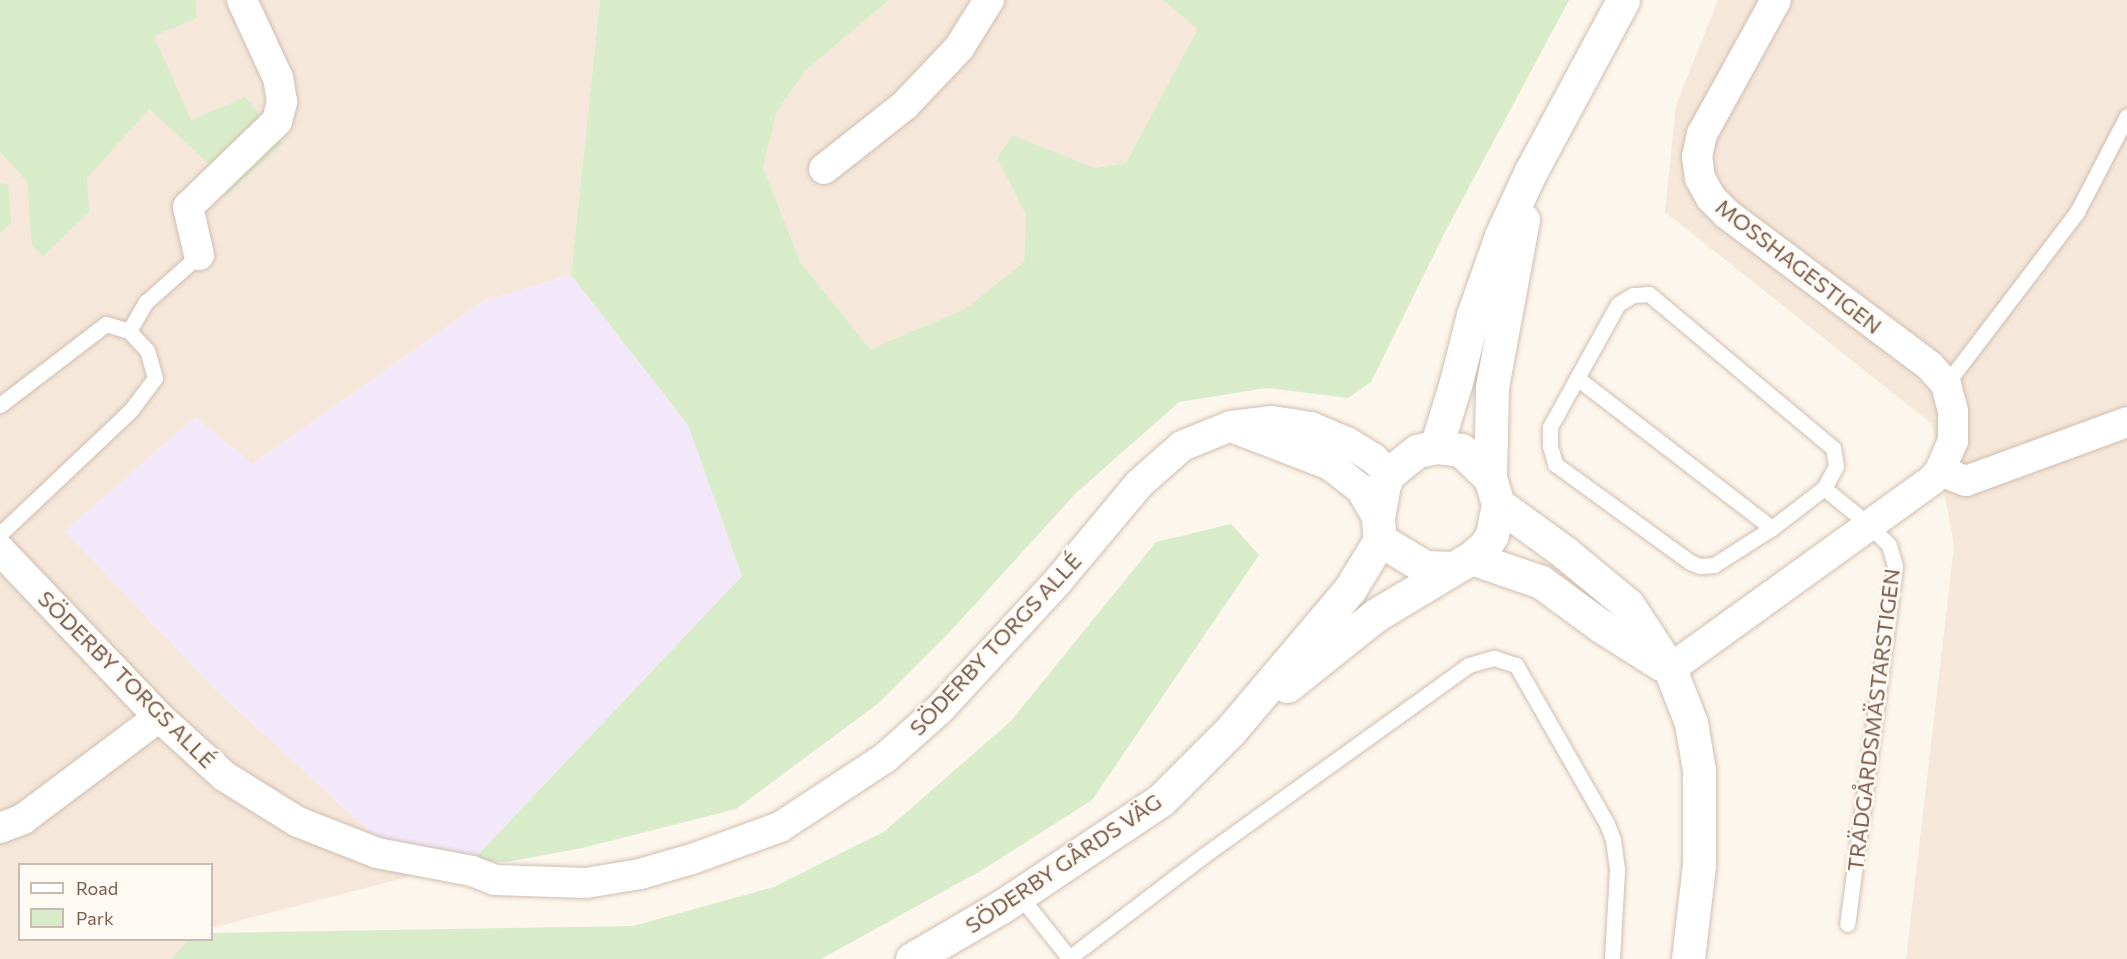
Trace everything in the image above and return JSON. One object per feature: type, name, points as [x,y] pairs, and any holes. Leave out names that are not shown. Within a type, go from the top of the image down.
[{"type":"main road","points":[[1436,447],[1473,315],[1501,236],[1530,173],[1623,0]]},
{"type":"main road","points":[[1462,563],[1485,546],[1492,534],[1494,491],[1492,387],[1530,173]]},
{"type":"main road","points":[[1670,669],[1601,626],[1541,582],[1462,563],[1425,567],[1379,530],[1384,484],[1389,474],[1416,451],[1436,447],[1461,450],[1494,491],[1628,605],[1670,669],[1691,723],[1699,770],[1699,865],[1688,959]]},
{"type":"main road","name":"SÖDERBY GÅRDS VÄG","points":[[912,959],[1019,895],[1161,800],[1231,730],[1350,589],[1379,530]]},
{"type":"main road","name":"SÖDERBY GÅRDS VÄG","points":[[1231,730],[1376,615],[1462,563]]},
{"type":"street","points":[[199,255],[188,207],[277,121],[282,102],[278,78],[242,0]]},
{"type":"street","points":[[824,169],[905,105],[959,48],[989,0]]},
{"type":"street","name":"MOSSHAGESTIGEN","points":[[1776,0],[1702,134],[1696,157],[1700,178],[1711,198],[1727,214],[1930,366],[1946,384]]},
{"type":"street","points":[[1670,669],[1940,471],[1953,441],[1953,411],[1946,384]]},
{"type":"street","name":"SÖDERBY TORGS ALLÉ","points":[[0,550],[159,717],[224,776],[298,822],[377,853],[472,871],[495,880],[586,883],[640,874],[692,859],[780,827],[885,758],[954,693],[1058,581],[1139,484],[1182,446],[1231,426],[1271,421],[1311,427],[1347,442],[1373,458],[1389,474]]},
{"type":"street","points":[[1940,471],[1966,481],[2127,422]]},
{"type":"street","points":[[1231,426],[1330,465],[1361,489],[1379,530]]},
{"type":"street","points":[[0,828],[23,819],[159,717]]},
{"type":"lane","points":[[1946,384],[2077,212],[2127,116]]},
{"type":"lane","points":[[129,331],[146,302],[199,255]]},
{"type":"lane","points":[[1649,294],[1833,448],[1836,466],[1824,488],[1772,528],[1714,565],[1700,566],[1690,562],[1555,464],[1550,446],[1550,428],[1618,304],[1634,295],[1649,294]]},
{"type":"lane","points":[[0,405],[106,324],[129,331],[147,350],[155,378],[131,410],[0,534]]},
{"type":"lane","points":[[1577,378],[1772,528]]},
{"type":"lane","name":"TRÄDGÅRDSMÄSTARSTIGEN","points":[[1824,488],[1869,525],[1889,545],[1895,566],[1847,924]]},
{"type":"lane","points":[[1019,895],[1070,958],[1203,856],[1469,664],[1494,658],[1516,665],[1607,824],[1613,840],[1617,870],[1612,959]]},
{"type":"shaded area","points":[[0,0],[600,0],[571,275],[484,301],[253,464],[65,531],[215,689],[379,840],[473,860],[213,928],[213,863],[18,863],[18,941],[187,941],[171,959],[0,959]]},
{"type":"shaded area","points":[[889,0],[1163,0],[1199,29],[1126,163],[1095,168],[1012,135],[997,158],[1026,215],[1024,262],[965,309],[870,349],[801,263],[763,167],[777,111],[805,71]]},
{"type":"shaded area","points":[[1718,0],[2127,0],[2127,959],[1906,959],[1954,546],[1932,424],[1665,212],[1676,105]]},
{"type":"shaded area","points":[[571,275],[688,425],[742,576],[473,860],[379,840],[215,689],[65,531],[195,417],[253,464],[484,301]]},
{"type":"green space","points":[[0,0],[195,0],[197,18],[154,36],[191,120],[245,97],[283,143],[226,196],[214,182],[221,175],[149,109],[87,178],[89,212],[43,256],[32,246],[27,182],[0,151]]},
{"type":"green space","points":[[600,0],[889,0],[805,71],[777,111],[763,167],[801,263],[870,349],[965,309],[1024,262],[1026,215],[997,158],[1012,135],[1095,168],[1126,163],[1198,29],[1163,0],[1569,0],[1445,232],[1371,382],[1348,398],[1267,388],[1179,402],[1075,494],[948,634],[880,702],[736,809],[582,848],[506,862],[473,860],[742,576],[688,425],[571,275]]},
{"type":"green space","points":[[0,183],[8,184],[11,223],[0,233]]},
{"type":"green space","points":[[1231,524],[1259,555],[1092,800],[984,869],[821,959],[171,959],[187,941],[213,941],[213,933],[633,926],[774,887],[885,831],[1011,721],[1156,542]]}]
